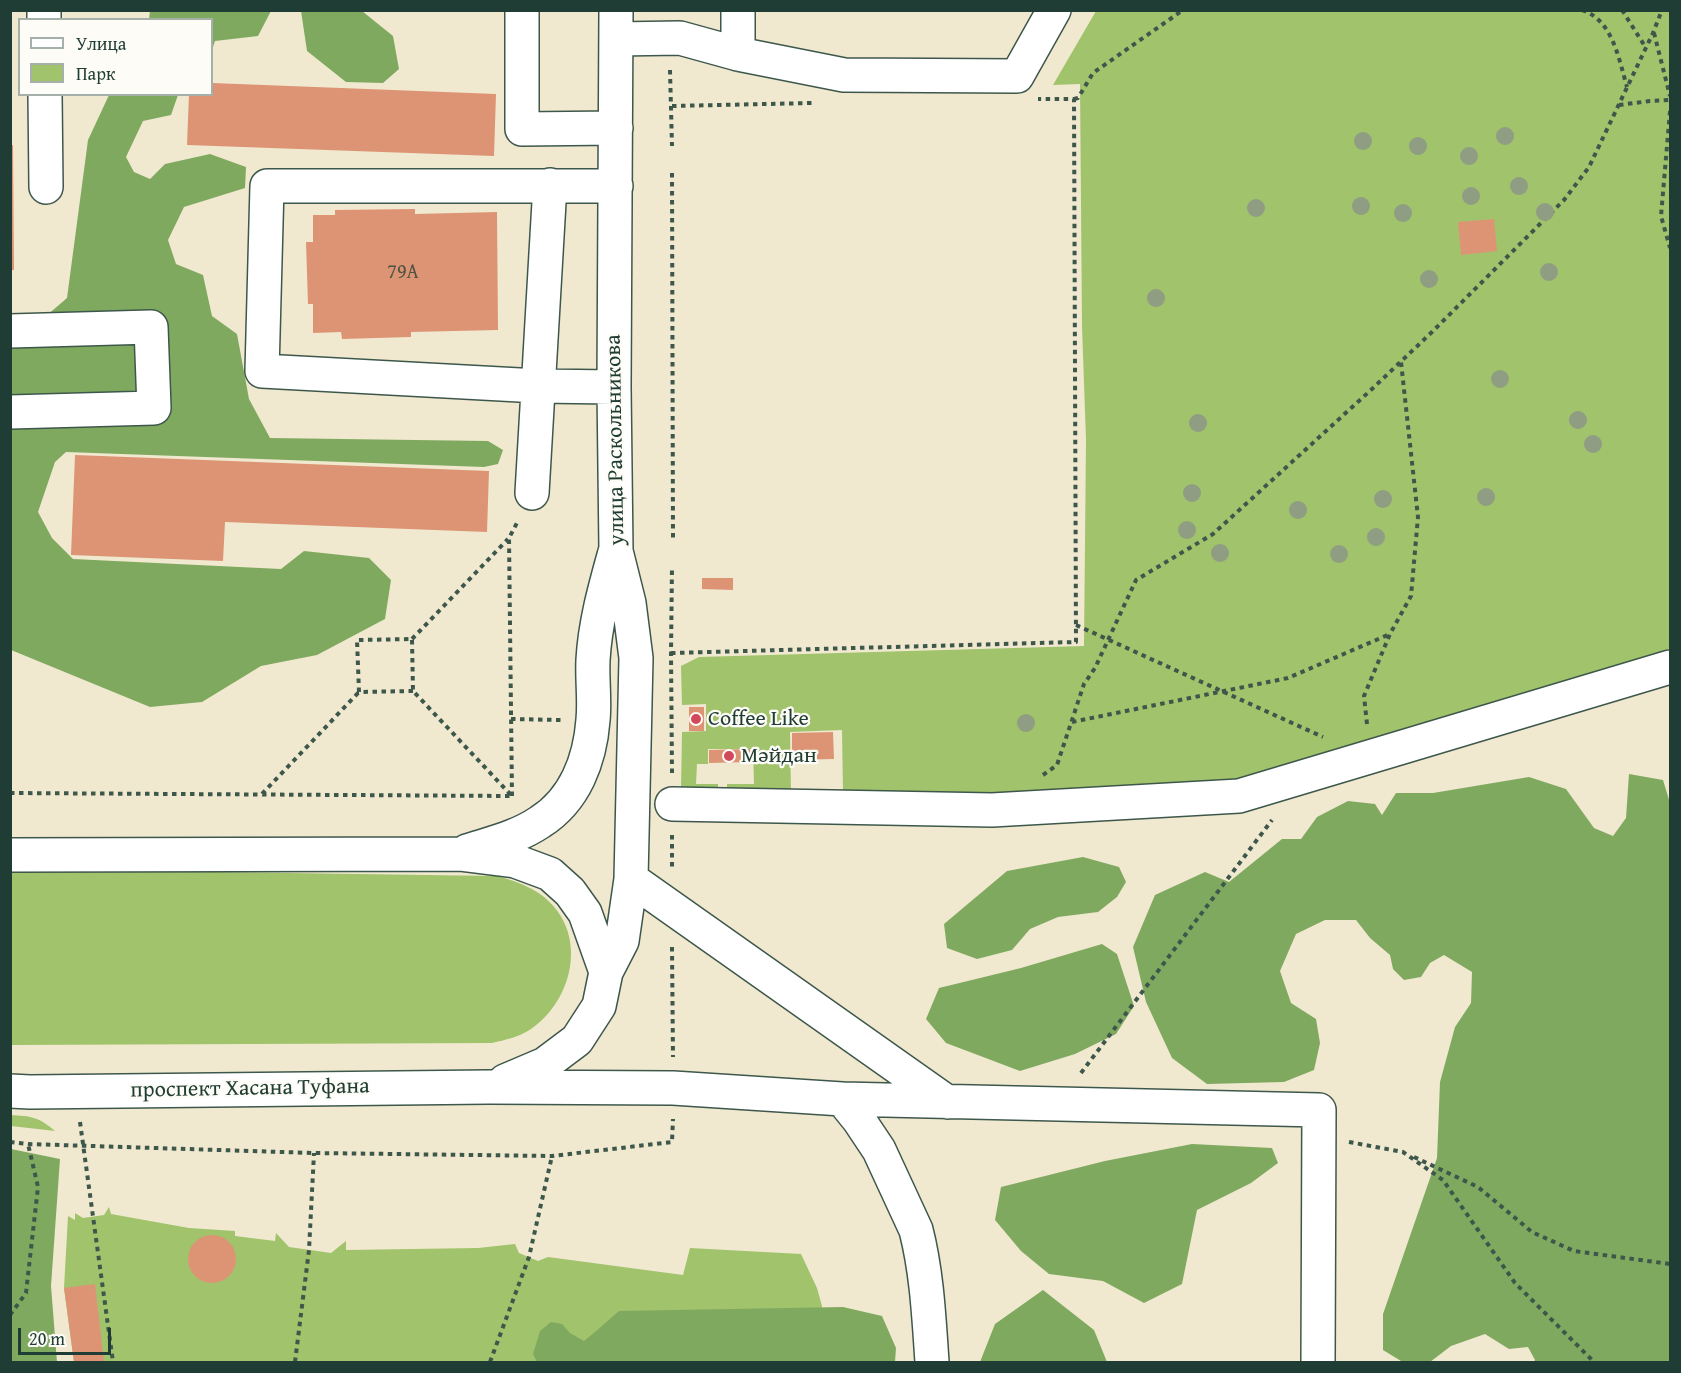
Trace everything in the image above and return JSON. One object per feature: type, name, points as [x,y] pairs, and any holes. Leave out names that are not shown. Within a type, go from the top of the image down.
[{"type":"street","points":[[738,10],[738,54]]},
{"type":"street","points":[[616,25],[680,38],[738,54],[844,75],[1017,76],[1054,10]]},
{"type":"street","name":"улица Раскольникова","points":[[489,1087],[545,1064],[577,1040],[599,1006],[606,972],[622,941],[631,879],[636,658],[629,603],[616,551],[614,387],[616,25]]},
{"type":"street","points":[[516,27],[522,129],[616,128]]},
{"type":"street","points":[[45,96],[46,187]]},
{"type":"street","points":[[532,494],[550,185]]},
{"type":"street","points":[[614,387],[538,386],[262,371],[267,186],[616,186]]},
{"type":"street","points":[[10,331],[152,327],[154,408],[10,412]]},
{"type":"street","points":[[459,854],[511,837],[541,822],[564,801],[580,777],[589,750],[593,720],[593,659],[600,602],[616,551]]},
{"type":"street","points":[[672,804],[992,810],[1239,796],[1671,667]]},
{"type":"street","points":[[10,855],[459,854],[515,861],[550,874],[570,892],[585,913],[606,972]]},
{"type":"street","points":[[631,879],[946,1102]]},
{"type":"street","name":"проспект Хасана Туфана","points":[[10,1090],[673,1088],[842,1099],[1319,1110],[1319,1137]]},
{"type":"street","points":[[842,1099],[879,1150],[916,1230],[929,1311],[932,1362]]},
{"type":"street","points":[[1318,1362],[1319,1137]]},
{"type":"path","points":[[1038,99],[1078,98],[1092,73],[1184,10]]},
{"type":"path","points":[[1582,10],[1591,13],[1612,36],[1627,87]]},
{"type":"path","points":[[1622,10],[1646,48]]},
{"type":"path","points":[[1038,778],[1057,765],[1084,684],[1095,669],[1136,580],[1213,534],[1401,362],[1564,200],[1589,167],[1662,10]]},
{"type":"path","points":[[1619,105],[1671,98],[1653,33]]},
{"type":"path","points":[[670,66],[672,146]]},
{"type":"path","points":[[671,653],[1076,642],[1074,99]]},
{"type":"path","points":[[672,106],[813,103]]},
{"type":"path","points":[[1671,111],[1661,216],[1671,248]]},
{"type":"path","points":[[672,172],[673,540]]},
{"type":"path","points":[[1076,625],[1370,758],[1364,696],[1390,634],[1411,596],[1418,517],[1401,362]]},
{"type":"path","points":[[512,796],[413,690],[412,639],[509,538],[532,494]]},
{"type":"path","points":[[509,538],[512,796]]},
{"type":"path","points":[[672,567],[672,878]]},
{"type":"path","points":[[1072,722],[1288,678],[1390,634]]},
{"type":"path","points":[[359,692],[357,640],[412,639]]},
{"type":"path","points":[[262,794],[359,692],[413,690]]},
{"type":"path","points":[[512,719],[566,720]]},
{"type":"path","points":[[1057,1104],[1305,777]]},
{"type":"path","points":[[10,793],[512,796]]},
{"type":"path","points":[[672,937],[673,1064]]},
{"type":"path","points":[[76,1091],[113,1362]]},
{"type":"path","points":[[10,1142],[314,1153],[552,1156],[672,1142],[673,1111]]},
{"type":"path","points":[[1319,1137],[1403,1152],[1478,1187],[1532,1232],[1574,1251],[1671,1264]]},
{"type":"path","points":[[10,1315],[27,1293],[38,1187],[27,1144]]},
{"type":"path","points":[[1403,1152],[1443,1180],[1515,1283],[1594,1362]]},
{"type":"path","points":[[295,1362],[309,1250],[314,1153]]},
{"type":"path","points":[[490,1362],[529,1257],[552,1156]]},
{"type":"green space","points":[[150,10],[271,11],[258,36],[215,41],[213,47],[213,18],[149,18]]},
{"type":"green space","points":[[301,11],[362,11],[393,36],[399,69],[383,83],[346,82],[307,51]]},
{"type":"green space","points":[[1096,11],[1670,11],[1670,648],[1652,656],[1348,748],[1236,779],[995,796],[843,793],[842,730],[790,732],[791,794],[727,792],[727,784],[754,784],[753,749],[708,749],[708,764],[697,764],[696,784],[718,784],[718,792],[681,791],[682,732],[706,731],[706,704],[682,705],[681,666],[699,657],[1084,646],[1086,440],[1082,326],[1080,84],[1053,85]]},
{"type":"green space","points":[[109,96],[178,96],[171,115],[143,121],[126,157],[134,172],[150,179],[165,164],[210,154],[246,167],[245,188],[184,207],[168,240],[176,264],[203,275],[212,316],[237,334],[249,399],[270,438],[488,441],[503,450],[498,464],[484,467],[66,452],[55,462],[38,512],[52,538],[73,559],[281,569],[304,551],[369,558],[391,580],[385,619],[317,655],[261,666],[202,702],[150,707],[11,650],[10,347],[67,298],[88,140]]},
{"type":"green space","points":[[1629,774],[1663,780],[1670,803],[1670,1362],[1534,1362],[1528,1347],[1509,1349],[1485,1334],[1451,1346],[1430,1362],[1401,1361],[1383,1350],[1383,1314],[1437,1158],[1440,1082],[1455,1027],[1471,1003],[1472,972],[1444,955],[1430,963],[1421,977],[1404,980],[1393,969],[1390,955],[1370,938],[1356,920],[1325,920],[1296,934],[1280,971],[1291,1003],[1316,1019],[1320,1043],[1314,1070],[1284,1082],[1207,1084],[1172,1058],[1146,1002],[1133,947],[1155,895],[1205,872],[1229,882],[1282,839],[1301,839],[1317,817],[1348,801],[1375,804],[1382,815],[1396,793],[1433,793],[1529,777],[1566,789],[1594,828],[1613,836],[1626,818]]},
{"type":"green space","points":[[1083,857],[1119,867],[1126,882],[1117,897],[1098,912],[1058,917],[1030,929],[1012,950],[977,959],[947,948],[944,924],[1007,871]]},
{"type":"green space","points":[[11,869],[496,876],[528,887],[543,896],[555,908],[570,939],[569,973],[555,1004],[544,1018],[522,1034],[492,1043],[11,1045]]},
{"type":"green space","points":[[1102,944],[1117,954],[1134,1006],[1116,1034],[1075,1054],[1020,1071],[946,1043],[926,1019],[939,988],[1021,968]]},
{"type":"green space","points":[[10,1115],[34,1118],[55,1131],[11,1126]]},
{"type":"green space","points":[[1192,1144],[1272,1148],[1278,1163],[1251,1183],[1197,1210],[1182,1284],[1144,1303],[1103,1281],[1049,1274],[1021,1251],[995,1220],[1001,1187],[1105,1161]]},
{"type":"green space","points":[[11,1149],[60,1159],[51,1286],[57,1362],[11,1362]]},
{"type":"green space","points":[[109,1207],[111,1214],[189,1228],[235,1231],[235,1236],[275,1241],[276,1233],[289,1247],[331,1253],[346,1241],[346,1250],[478,1248],[515,1244],[519,1253],[538,1261],[548,1257],[683,1275],[690,1248],[801,1254],[817,1288],[822,1306],[818,1362],[74,1362],[64,1288],[68,1216],[75,1220],[75,1213],[83,1218],[104,1215]]},
{"type":"green space","points":[[1043,1290],[1094,1330],[1107,1362],[980,1362],[995,1324]]},
{"type":"green space","points":[[843,1307],[882,1316],[896,1348],[895,1362],[537,1362],[533,1354],[540,1331],[551,1322],[562,1324],[570,1333],[584,1341],[619,1311]]},
{"type":"building","points":[[213,83],[496,94],[494,156],[187,145],[189,96],[213,96]]},
{"type":"building","points":[[10,145],[13,145],[14,270],[10,270]]},
{"type":"building","points":[[415,209],[415,214],[497,212],[498,330],[411,332],[411,337],[342,339],[341,332],[313,333],[313,304],[308,304],[306,242],[313,242],[313,215],[335,215],[335,210]]},
{"type":"building","points":[[1494,219],[1497,251],[1461,255],[1458,222]]},
{"type":"building","points":[[75,455],[489,471],[487,532],[225,522],[223,561],[71,555]]},
{"type":"building","points":[[702,578],[733,578],[733,590],[702,589]]},
{"type":"building","points":[[689,707],[704,707],[704,731],[689,731]]},
{"type":"building","points":[[833,732],[834,759],[792,760],[792,733]]},
{"type":"building","points":[[750,749],[750,762],[709,763],[709,750]]},
{"type":"building","points":[[212,1235],[229,1242],[236,1259],[229,1276],[212,1283],[195,1276],[188,1259],[195,1242]]},
{"type":"building","points":[[95,1284],[104,1362],[74,1362],[64,1288]]},
{"type":"place","name":"Coffee Like","points":[[696,719]]},
{"type":"place","name":"Мәйдан","points":[[729,756]]}]
